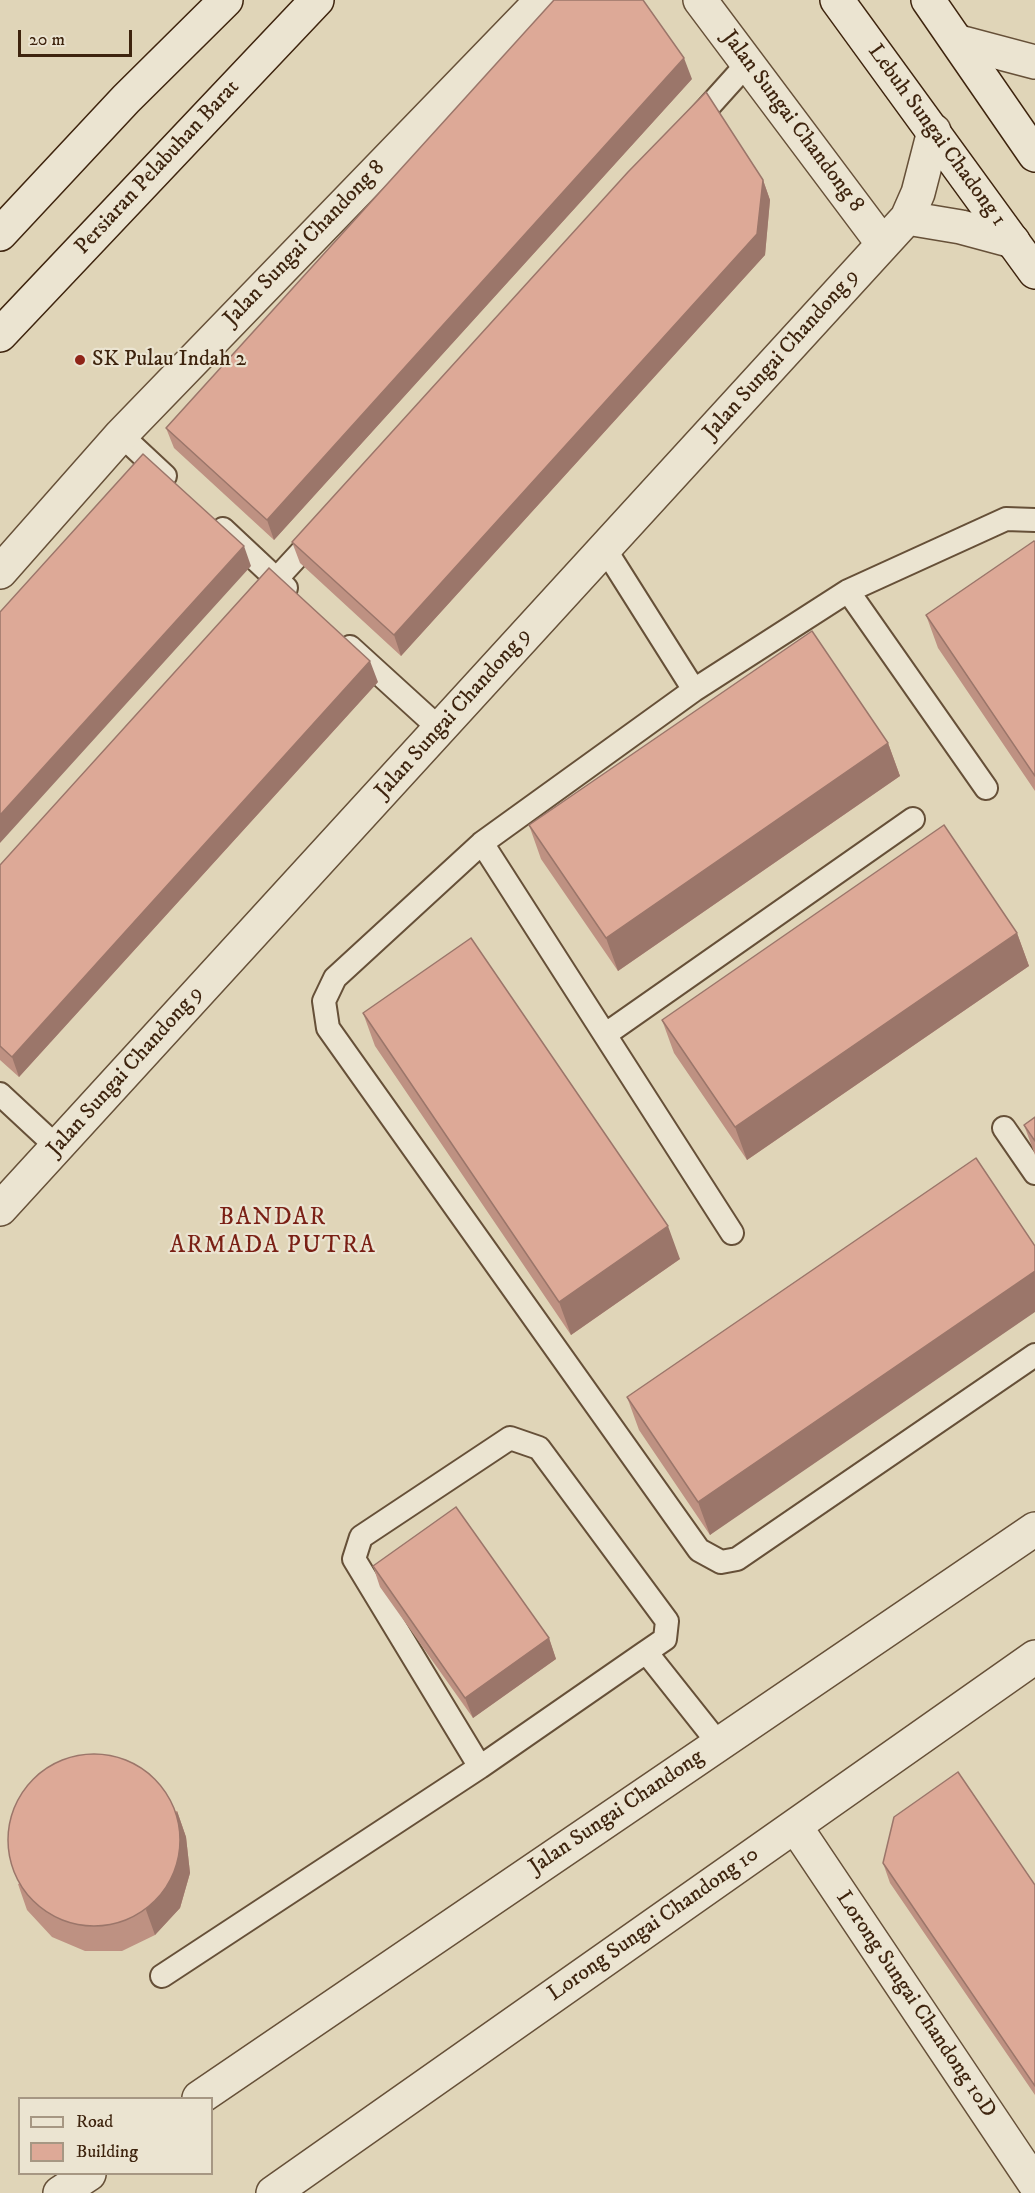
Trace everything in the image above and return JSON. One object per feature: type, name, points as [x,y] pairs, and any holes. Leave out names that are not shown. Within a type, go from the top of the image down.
[{"type":"street","points":[[0,234],[126,99],[226,0]]},
{"type":"street","name":"Persiaran Pelabuhan Barat","points":[[0,335],[317,0]]},
{"type":"street","name":"Jalan Sungai Chandong 8","points":[[0,572],[121,435],[542,0]]},
{"type":"street","name":"Jalan Sungai Chandong 8","points":[[700,0],[883,244]]},
{"type":"street","name":"Lebuh Sungai Chadong 1","points":[[837,0],[1035,273]]},
{"type":"street","points":[[928,0],[1035,154]]},
{"type":"street","points":[[959,42],[1035,62]]},
{"type":"street","name":"Jalan Sungai Chandong 9","points":[[0,1209],[908,218],[918,194],[934,131]]},
{"type":"street","points":[[908,218],[961,227],[1013,241]]},
{"type":"street","name":"Jalan Sungai Chandong","points":[[200,2097],[1035,1528]]},
{"type":"street","name":"Lorong Sungai Chandong 10","points":[[273,2193],[1035,1658]]},
{"type":"street","name":"Lorong Sungai Chandong 10D","points":[[795,1826],[1035,2184]]},
{"type":"street","points":[[60,2193],[87,2175]]},
{"type":"lane","points":[[675,143],[747,64]]},
{"type":"lane","points":[[121,435],[182,491]]},
{"type":"lane","points":[[207,515],[302,603]]},
{"type":"lane","points":[[245,613],[332,518]]},
{"type":"lane","points":[[1035,520],[1006,519],[848,591],[694,690],[482,843],[335,978],[324,1001],[328,1028],[699,1550],[721,1562],[737,1559],[1035,1356]]},
{"type":"lane","points":[[605,549],[694,690]]},
{"type":"lane","points":[[848,591],[986,788]]},
{"type":"lane","points":[[337,634],[440,729]]},
{"type":"lane","points":[[606,1034],[913,819]]},
{"type":"lane","points":[[482,843],[732,1233]]},
{"type":"lane","points":[[0,1094],[57,1147]]},
{"type":"lane","points":[[1004,1128],[1035,1173]]},
{"type":"lane","points":[[162,1976],[480,1767],[665,1639],[667,1621],[539,1448],[510,1438],[362,1537],[354,1559],[480,1767]]},
{"type":"lane","points":[[646,1652],[719,1744]]},
{"type":"building","points":[[554,0],[643,0],[684,58],[267,520],[166,428]]},
{"type":"building","points":[[706,92],[763,180],[757,234],[394,635],[292,542],[628,172]]},
{"type":"building","points":[[143,454],[244,546],[0,815],[0,612]]},
{"type":"building","points":[[1035,542],[1035,776],[926,615]]},
{"type":"building","points":[[269,568],[370,661],[12,1057],[0,1046],[0,865]]},
{"type":"building","points":[[812,631],[888,743],[606,938],[529,825]]},
{"type":"building","points":[[944,825],[1017,933],[735,1127],[662,1020]]},
{"type":"building","points":[[471,938],[668,1226],[559,1302],[363,1013]]},
{"type":"building","points":[[1035,1117],[1035,1141],[1024,1125]]},
{"type":"building","points":[[976,1158],[1035,1246],[1035,1271],[698,1502],[627,1397]]},
{"type":"building","points":[[456,1507],[549,1638],[465,1698],[373,1566]]},
{"type":"building","points":[[94,1754],[111,1755],[127,1760],[142,1768],[155,1779],[166,1792],[174,1807],[179,1823],[179,1857],[174,1873],[166,1888],[155,1901],[142,1912],[127,1920],[111,1925],[94,1926],[77,1925],[61,1920],[46,1912],[33,1901],[22,1888],[14,1873],[9,1857],[8,1840],[9,1823],[14,1807],[22,1792],[33,1779],[46,1768],[61,1760],[77,1755]]},
{"type":"building","points":[[958,1772],[1035,1885],[1035,2086],[883,1863],[894,1817]]},
{"type":"place","name":"SK Pulau Indah 2","points":[[80,360]]},
{"type":"district","name":"BANDAR ARMADA PUTRA","points":[[273,1233]]}]
